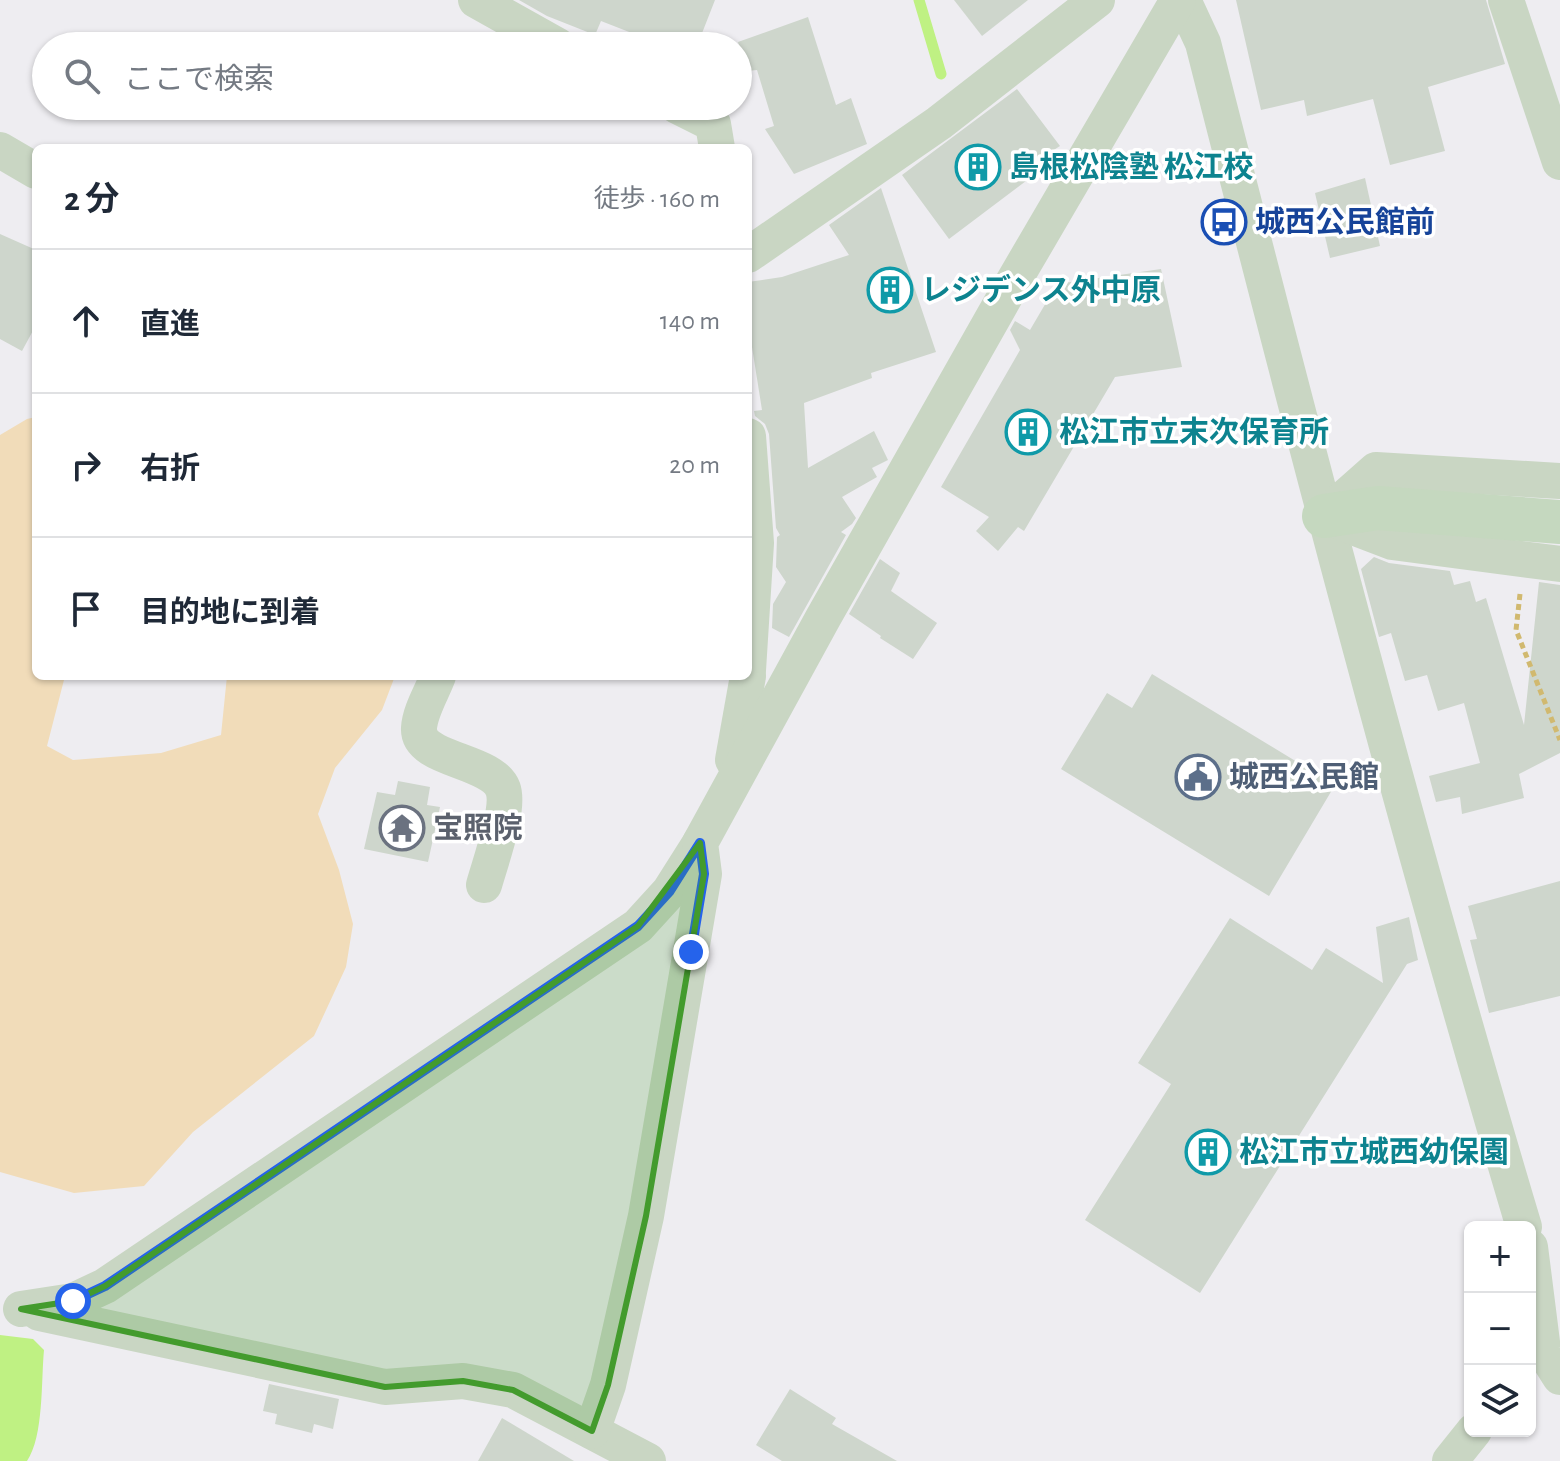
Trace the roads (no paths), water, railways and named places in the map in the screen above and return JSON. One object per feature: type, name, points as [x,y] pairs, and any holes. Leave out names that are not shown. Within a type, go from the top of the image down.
[{"type":"street","points":[[476,0],[533,32]]},
{"type":"street","points":[[752,252],[939,123],[1097,0]]},
{"type":"street","points":[[1181,0],[1203,43],[1324,516],[1449,978],[1522,1221]]},
{"type":"street","points":[[10,1306],[73,1301],[105,1286],[638,926],[669,892],[700,843],[1004,298],[1181,0]]},
{"type":"street","points":[[1506,0],[1560,162]]},
{"type":"street","points":[[705,120],[713,124],[716,144]]},
{"type":"street","points":[[0,150],[32,169]]},
{"type":"street","points":[[1324,516],[1376,470],[1560,481]]},
{"type":"street","points":[[1324,516],[1378,508],[1560,522]]},
{"type":"street","points":[[1324,516],[1392,542],[1560,564]]},
{"type":"street","points":[[436,680],[419,726],[420,739],[429,748],[496,778],[504,791],[501,829],[484,885]]},
{"type":"street","points":[[728,790],[747,680]]},
{"type":"street","points":[[592,1431],[608,1385],[646,1216],[704,874],[700,843]]},
{"type":"street","points":[[1536,1247],[1560,1242]]},
{"type":"street","points":[[1535,1293],[1544,1363]]},
{"type":"street","points":[[10,1306],[385,1387],[463,1381],[513,1390],[648,1461]]},
{"type":"street","points":[[1450,1461],[1469,1437]]},
{"type":"waterway","points":[[919,0],[941,74]]},
{"type":"place","name":"島根松陰塾 松江校","points":[[978,167]]},
{"type":"place","name":"城西公民館前","points":[[1224,222]]},
{"type":"place","name":"レジデンス外中原","points":[[890,290]]},
{"type":"place","name":"松江市立末次保育所","points":[[1028,432]]},
{"type":"place","name":"城西公民館","points":[[1198,777]]},
{"type":"place","name":"宝照院","points":[[402,828]]},
{"type":"place","name":"松江市立城西幼保園","points":[[1208,1152]]}]
